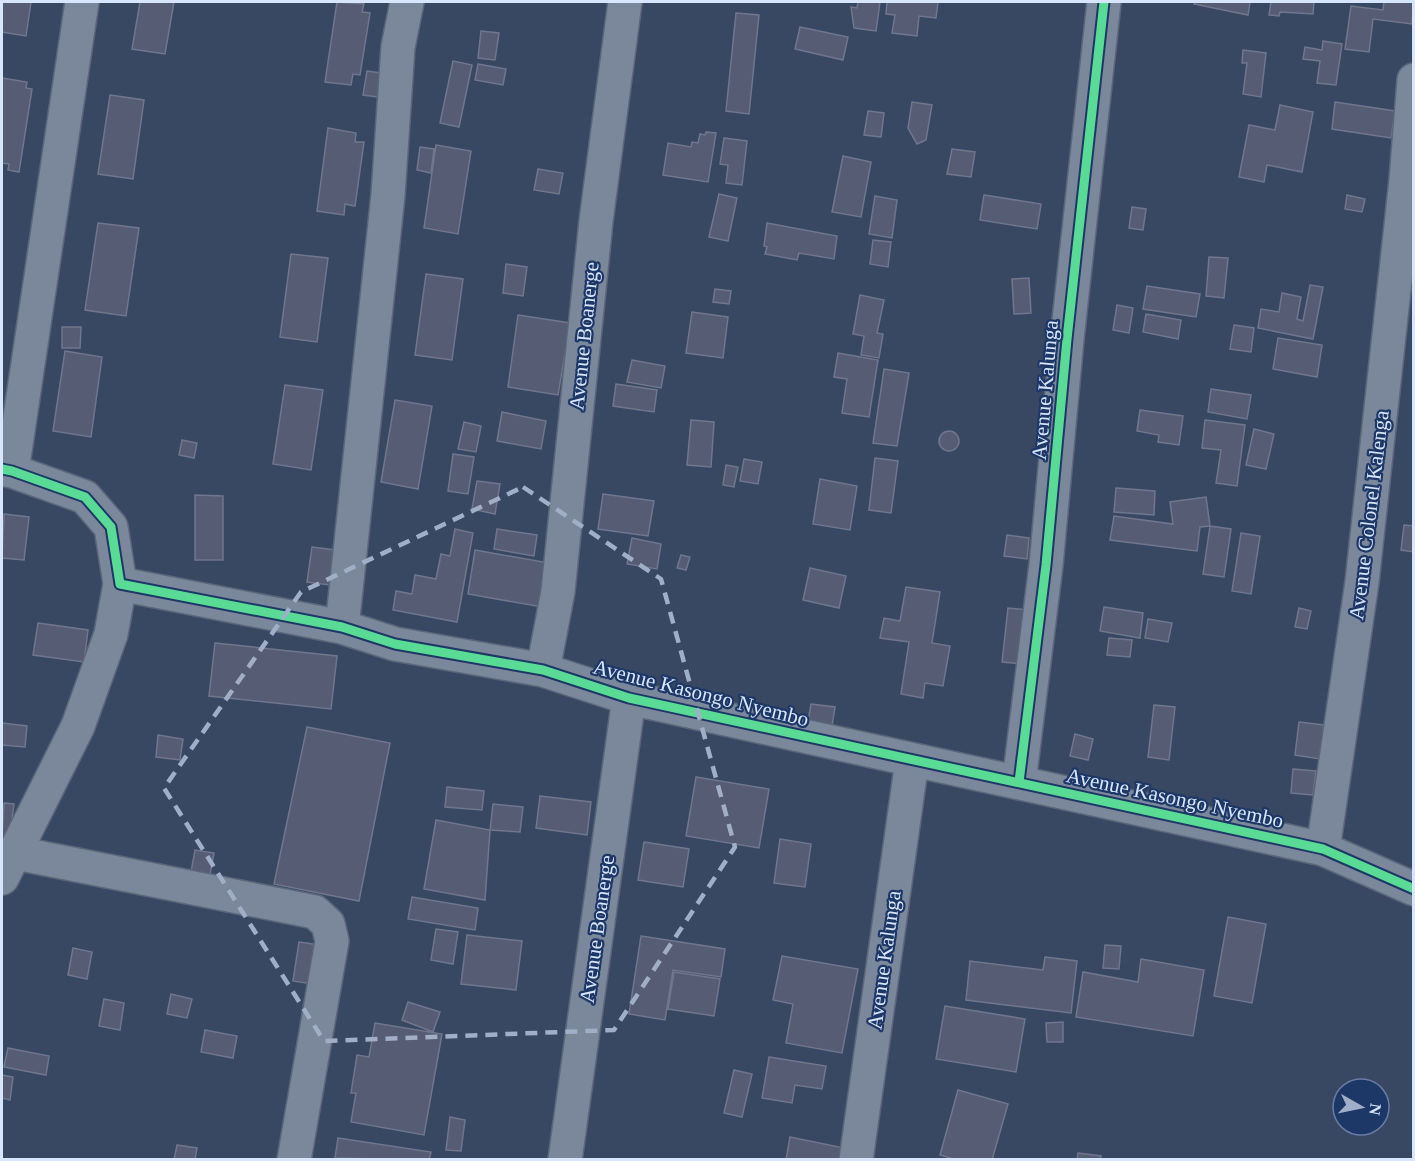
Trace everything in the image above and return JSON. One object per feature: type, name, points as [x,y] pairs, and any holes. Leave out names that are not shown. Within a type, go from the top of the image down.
[{"type":"street","points":[[82,2],[7,470],[84,497],[111,527],[120,584],[111,634],[78,726],[9,866],[315,912],[328,924],[332,941],[294,1160]]},
{"type":"street","points":[[342,627],[388,195],[398,47],[407,2]]},
{"type":"street","name":"Avenue Boanerge","points":[[543,670],[558,591],[596,221],[625,2]]},
{"type":"street","name":"Avenue Kalunga","points":[[1019,782],[1046,565],[1104,2]]},
{"type":"street","name":"Avenue Colonel Kalenga","points":[[1323,849],[1362,582],[1410,181],[1413,80]]},
{"type":"street","name":"Avenue Kasongo Nyembo","points":[[120,584],[342,627],[395,644],[543,670],[630,698],[1323,849],[1413,889]]},
{"type":"street","name":"Avenue Boanerge","points":[[565,1160],[630,698]]},
{"type":"street","name":"Avenue Kalunga","points":[[856,1160],[912,761]]},
{"type":"highlighted area","points":[[523,487],[661,579],[735,847],[614,1030],[324,1041],[164,788],[301,592]]},
{"type":"building","points":[[2,2],[31,2],[26,36],[2,32]]},
{"type":"building","points":[[140,2],[174,2],[165,54],[132,49]]},
{"type":"building","points":[[337,2],[364,4],[362,12],[370,13],[360,75],[353,74],[351,85],[325,82]]},
{"type":"building","points":[[858,2],[880,2],[876,31],[854,28],[851,7],[857,8]]},
{"type":"building","points":[[887,2],[938,2],[936,18],[919,16],[917,36],[892,33],[895,15],[886,14]]},
{"type":"building","points":[[1195,2],[1250,2],[1248,15],[1194,4]]},
{"type":"building","points":[[1271,2],[1314,2],[1313,14],[1280,12],[1279,16],[1269,15]]},
{"type":"building","points":[[1384,2],[1414,2],[1412,24],[1373,19],[1369,52],[1345,49],[1351,6],[1383,10]]},
{"type":"building","points":[[736,13],[759,15],[749,114],[726,111]]},
{"type":"building","points":[[800,27],[848,37],[843,60],[795,49]]},
{"type":"building","points":[[481,31],[499,33],[495,60],[478,58]]},
{"type":"building","points":[[1323,41],[1342,44],[1336,85],[1317,83],[1320,61],[1303,59],[1305,47],[1322,50]]},
{"type":"building","points":[[1243,50],[1266,53],[1261,97],[1243,94],[1247,63],[1242,63]]},
{"type":"building","points":[[453,61],[472,65],[459,127],[440,123]]},
{"type":"building","points":[[478,64],[506,69],[503,85],[475,80]]},
{"type":"building","points":[[367,71],[388,74],[385,98],[363,95]]},
{"type":"building","points":[[2,78],[27,82],[26,88],[32,89],[19,172],[8,170],[9,164],[2,163]]},
{"type":"building","points":[[110,95],[144,100],[133,179],[98,174]]},
{"type":"building","points":[[912,102],[932,105],[926,140],[917,144],[908,128]]},
{"type":"building","points":[[1335,102],[1395,111],[1391,138],[1332,129]]},
{"type":"building","points":[[1280,105],[1313,112],[1302,172],[1267,165],[1264,182],[1239,177],[1249,125],[1275,130]]},
{"type":"building","points":[[868,111],[884,113],[881,137],[864,135]]},
{"type":"building","points":[[328,128],[356,133],[355,142],[364,142],[355,206],[345,204],[344,215],[317,211]]},
{"type":"building","points":[[706,132],[716,133],[708,182],[663,175],[668,143],[691,147],[692,142],[698,143],[700,134],[705,135]]},
{"type":"building","points":[[724,138],[747,141],[742,185],[726,183],[728,165],[720,164]]},
{"type":"building","points":[[436,145],[471,151],[458,234],[424,228]]},
{"type":"building","points":[[420,147],[434,149],[431,173],[417,170]]},
{"type":"building","points":[[952,149],[975,152],[971,177],[947,174]]},
{"type":"building","points":[[843,156],[871,162],[861,217],[832,212]]},
{"type":"building","points":[[538,169],[563,173],[559,194],[534,190]]},
{"type":"building","points":[[719,194],[737,198],[728,241],[709,237]]},
{"type":"building","points":[[984,195],[1041,204],[1037,229],[980,220]]},
{"type":"building","points":[[1347,195],[1365,199],[1362,212],[1345,209]]},
{"type":"building","points":[[875,196],[897,200],[892,238],[869,234]]},
{"type":"building","points":[[1132,207],[1146,209],[1143,230],[1129,228]]},
{"type":"building","points":[[98,223],[139,228],[126,316],[85,310]]},
{"type":"building","points":[[767,223],[837,236],[834,259],[799,253],[797,260],[765,254]]},
{"type":"building","points":[[873,240],[891,242],[888,267],[870,264]]},
{"type":"building","points":[[291,254],[328,258],[317,342],[280,337]]},
{"type":"building","points":[[1209,257],[1228,258],[1224,298],[1206,296]]},
{"type":"building","points":[[506,264],[527,267],[523,296],[503,293]]},
{"type":"building","points":[[426,274],[463,279],[452,360],[415,355]]},
{"type":"building","points":[[1029,278],[1031,313],[1014,314],[1012,279]]},
{"type":"building","points":[[1310,285],[1323,287],[1313,339],[1258,328],[1261,309],[1279,312],[1282,293],[1301,297],[1297,319],[1303,321]]},
{"type":"building","points":[[1147,286],[1200,294],[1196,317],[1143,309]]},
{"type":"building","points":[[715,289],[731,291],[729,304],[713,302]]},
{"type":"building","points":[[860,295],[884,300],[877,333],[883,334],[879,358],[861,355],[864,336],[853,334]]},
{"type":"building","points":[[1117,305],[1133,308],[1129,333],[1113,330]]},
{"type":"building","points":[[692,312],[728,317],[723,358],[686,353]]},
{"type":"building","points":[[1146,314],[1181,320],[1178,339],[1143,332]]},
{"type":"building","points":[[518,315],[570,323],[558,395],[508,387]]},
{"type":"building","points":[[1234,325],[1254,328],[1251,352],[1230,349]]},
{"type":"building","points":[[62,327],[81,327],[80,348],[62,348]]},
{"type":"building","points":[[1278,338],[1322,345],[1317,377],[1273,369]]},
{"type":"building","points":[[65,351],[102,357],[91,437],[53,431]]},
{"type":"building","points":[[838,353],[878,360],[869,417],[842,413],[847,379],[834,377]]},
{"type":"building","points":[[632,360],[665,366],[661,388],[627,382]]},
{"type":"building","points":[[884,369],[909,373],[897,446],[873,443]]},
{"type":"building","points":[[616,384],[657,390],[654,412],[613,406]]},
{"type":"building","points":[[285,385],[323,390],[311,470],[273,464]]},
{"type":"building","points":[[1211,389],[1251,395],[1247,419],[1208,412]]},
{"type":"building","points":[[395,400],[432,406],[418,489],[381,482]]},
{"type":"building","points":[[1140,410],[1183,416],[1179,445],[1158,442],[1159,435],[1137,431]]},
{"type":"building","points":[[502,412],[546,421],[541,449],[497,441]]},
{"type":"building","points":[[691,420],[714,422],[711,467],[687,465]]},
{"type":"building","points":[[1205,420],[1245,425],[1237,486],[1216,483],[1221,450],[1202,448]]},
{"type":"building","points":[[464,422],[481,426],[476,452],[458,449]]},
{"type":"building","points":[[1254,429],[1274,434],[1266,469],[1246,465]]},
{"type":"building","points":[[949,431],[956,434],[959,441],[956,448],[949,451],[942,448],[939,441],[942,434]]},
{"type":"building","points":[[182,440],[197,443],[194,458],[179,455]]},
{"type":"building","points":[[453,454],[474,457],[468,494],[448,491]]},
{"type":"building","points":[[875,458],[898,461],[891,513],[869,510]]},
{"type":"building","points":[[744,459],[762,462],[758,484],[740,481]]},
{"type":"building","points":[[726,465],[738,467],[734,487],[723,485]]},
{"type":"building","points":[[820,479],[857,486],[850,530],[813,524]]},
{"type":"building","points":[[477,481],[500,484],[495,514],[472,509]]},
{"type":"building","points":[[1116,488],[1155,491],[1154,515],[1114,512]]},
{"type":"building","points":[[603,494],[654,501],[648,536],[598,529]]},
{"type":"building","points":[[195,495],[223,496],[223,560],[195,560]]},
{"type":"building","points":[[1206,497],[1210,526],[1200,527],[1197,551],[1110,540],[1114,516],[1173,524],[1170,502]]},
{"type":"building","points":[[4,514],[29,517],[24,560],[2,558]]},
{"type":"building","points":[[1404,525],[1414,526],[1414,552],[1401,550]]},
{"type":"building","points":[[1210,526],[1231,529],[1224,577],[1203,574]]},
{"type":"building","points":[[455,529],[473,533],[457,622],[393,610],[396,591],[412,594],[415,575],[436,579],[441,554],[450,556]]},
{"type":"building","points":[[497,529],[537,535],[534,556],[494,549]]},
{"type":"building","points":[[1241,533],[1260,536],[1251,594],[1232,591]]},
{"type":"building","points":[[1007,535],[1029,538],[1027,559],[1004,556]]},
{"type":"building","points":[[632,538],[661,544],[657,569],[627,564]]},
{"type":"building","points":[[312,547],[335,550],[330,585],[307,582]]},
{"type":"building","points":[[475,550],[549,563],[542,607],[468,594]]},
{"type":"building","points":[[681,555],[690,557],[686,570],[677,568]]},
{"type":"building","points":[[810,568],[846,576],[839,608],[803,600]]},
{"type":"building","points":[[906,587],[940,592],[932,643],[950,646],[943,686],[925,683],[923,698],[901,694],[909,642],[880,638],[884,618],[900,621]]},
{"type":"building","points":[[1104,607],[1143,613],[1140,638],[1100,631]]},
{"type":"building","points":[[1008,608],[1029,610],[1024,664],[1002,662]]},
{"type":"building","points":[[1299,608],[1311,611],[1307,629],[1295,627]]},
{"type":"building","points":[[1148,619],[1172,623],[1168,642],[1145,638]]},
{"type":"building","points":[[38,623],[88,630],[84,662],[33,655]]},
{"type":"building","points":[[1109,638],[1132,640],[1130,657],[1107,655]]},
{"type":"building","points":[[215,643],[337,656],[331,709],[209,696]]},
{"type":"building","points":[[811,704],[835,707],[832,726],[808,722]]},
{"type":"building","points":[[1154,705],[1175,707],[1169,760],[1148,757]]},
{"type":"building","points":[[1299,722],[1324,725],[1320,759],[1295,755]]},
{"type":"building","points":[[2,723],[27,726],[25,747],[2,745]]},
{"type":"building","points":[[307,727],[390,743],[359,901],[274,884]]},
{"type":"building","points":[[1075,734],[1093,739],[1088,760],[1070,756]]},
{"type":"building","points":[[158,735],[183,739],[180,760],[156,757]]},
{"type":"building","points":[[1293,769],[1316,771],[1313,795],[1291,793]]},
{"type":"building","points":[[696,777],[769,789],[759,848],[686,836]]},
{"type":"building","points":[[447,787],[484,791],[482,810],[445,807]]},
{"type":"building","points":[[540,796],[591,802],[587,835],[536,828]]},
{"type":"building","points":[[4,803],[14,804],[9,841],[2,840]]},
{"type":"building","points":[[493,804],[523,807],[520,832],[490,830]]},
{"type":"building","points":[[436,820],[490,830],[485,900],[424,889]]},
{"type":"building","points":[[780,839],[811,844],[805,887],[774,883]]},
{"type":"building","points":[[644,842],[689,849],[683,887],[638,880]]},
{"type":"building","points":[[195,850],[214,853],[209,880],[190,877]]},
{"type":"building","points":[[412,897],[478,908],[475,930],[408,919]]},
{"type":"building","points":[[1228,917],[1266,924],[1252,1003],[1214,996]]},
{"type":"building","points":[[436,929],[458,932],[453,964],[431,960]]},
{"type":"building","points":[[467,935],[522,941],[516,990],[461,984]]},
{"type":"building","points":[[641,936],[725,949],[721,977],[673,970],[665,1020],[629,1014]]},
{"type":"building","points":[[299,942],[319,945],[312,984],[293,981]]},
{"type":"building","points":[[1105,945],[1121,946],[1119,969],[1103,968]]},
{"type":"building","points":[[73,948],[92,952],[87,979],[68,975]]},
{"type":"building","points":[[782,956],[858,969],[842,1053],[786,1043],[793,1004],[773,1000]]},
{"type":"building","points":[[1045,957],[1077,961],[1071,1013],[966,1000],[970,961],[1043,970]]},
{"type":"building","points":[[1141,959],[1204,970],[1193,1036],[1076,1017],[1083,972],[1138,982]]},
{"type":"building","points":[[674,972],[720,979],[714,1016],[668,1009]]},
{"type":"building","points":[[171,994],[192,999],[187,1018],[167,1014]]},
{"type":"building","points":[[104,999],[124,1003],[120,1030],[99,1026]]},
{"type":"building","points":[[408,1002],[440,1012],[433,1032],[402,1020]]},
{"type":"building","points":[[945,1006],[1025,1019],[1016,1072],[936,1059]]},
{"type":"building","points":[[1063,1022],[1063,1042],[1047,1042],[1046,1023]]},
{"type":"building","points":[[375,1023],[442,1034],[424,1135],[351,1122],[356,1093],[351,1093],[357,1055],[369,1057]]},
{"type":"building","points":[[205,1030],[237,1036],[233,1058],[201,1052]]},
{"type":"building","points":[[8,1048],[49,1056],[46,1075],[4,1067]]},
{"type":"building","points":[[769,1057],[826,1066],[822,1089],[795,1085],[792,1103],[762,1098]]},
{"type":"building","points":[[734,1070],[752,1074],[742,1117],[724,1113]]},
{"type":"building","points":[[2,1075],[13,1077],[10,1100],[2,1098]]},
{"type":"building","points":[[958,1090],[1008,1104],[992,1160],[957,1160],[940,1155]]},
{"type":"building","points":[[450,1117],[465,1120],[461,1151],[446,1150]]},
{"type":"building","points":[[790,1137],[844,1148],[841,1160],[786,1160]]},
{"type":"building","points":[[338,1138],[431,1152],[429,1160],[335,1158]]},
{"type":"building","points":[[177,1145],[197,1148],[195,1160],[174,1160]]},
{"type":"building","points":[[1078,1153],[1101,1156],[1100,1160],[1077,1160]]},
{"type":"cycle path","points":[[1019,782],[1046,565],[1067,339],[1104,2]]},
{"type":"cycle path","points":[[2,469],[85,497],[111,527],[120,584],[342,627],[395,644],[543,670],[629,698],[1323,849],[1414,889]]}]
